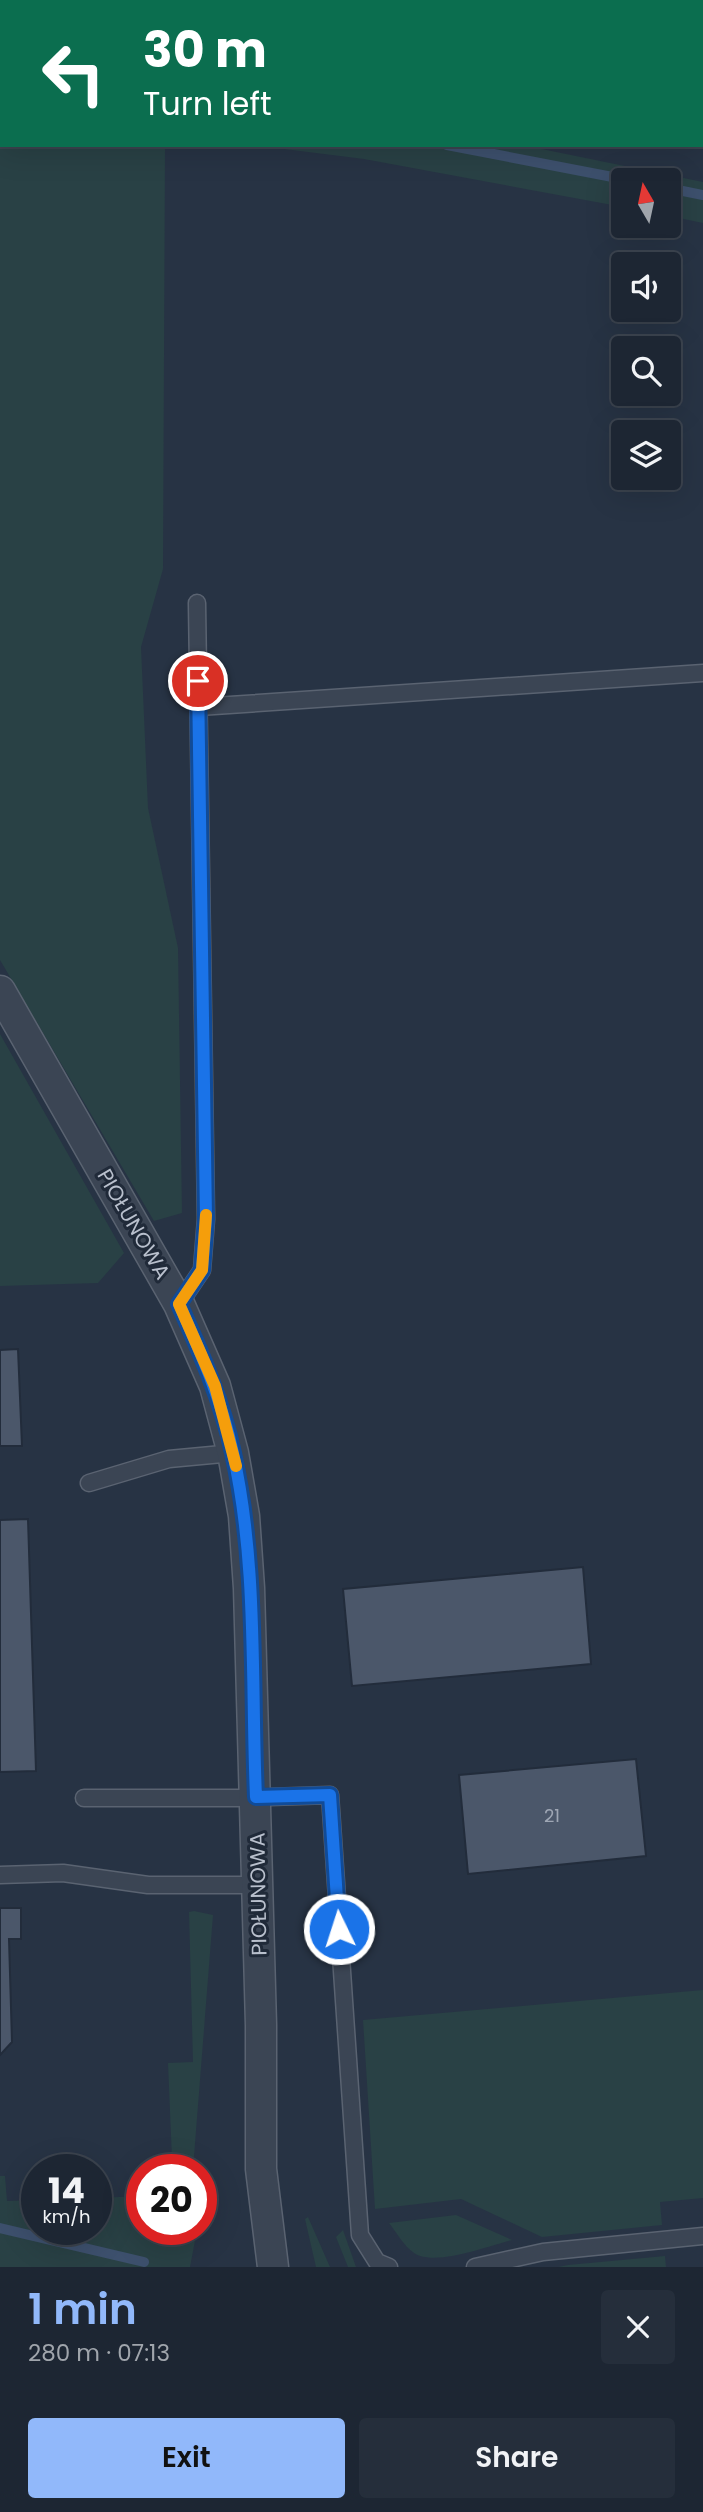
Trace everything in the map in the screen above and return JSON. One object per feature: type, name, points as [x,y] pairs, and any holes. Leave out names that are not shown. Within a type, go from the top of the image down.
[{"type":"street","name":"PIOŁUNOWA","points":[[0,991],[179,1304],[215,1386],[233,1453],[244,1516],[249,1588],[261,2025],[261,2169],[273,2267]]},
{"type":"lane","points":[[179,1304],[202,1270],[206,1219],[197,603]]},
{"type":"lane","points":[[199,708],[703,673]]},
{"type":"lane","points":[[89,1483],[169,1459],[233,1453]]},
{"type":"lane","points":[[84,1798],[330,1795],[360,2235],[377,2262],[389,2267]]},
{"type":"lane","points":[[0,1875],[63,1873],[148,1885],[258,1885]]},
{"type":"lane","points":[[475,2267],[543,2252],[703,2236]]},
{"type":"green space","points":[[0,147],[165,147],[163,569],[141,647],[148,808],[178,948],[182,1213],[154,1221],[0,960]]},
{"type":"green space","points":[[269,147],[532,147],[635,168],[611,168],[611,205],[364,159]]},
{"type":"green space","points":[[681,178],[703,182],[703,223],[681,218]]},
{"type":"green space","points":[[0,1034],[124,1253],[98,1283],[0,1286]]},
{"type":"green space","points":[[189,1912],[213,1915],[194,2154],[172,2154],[168,2063],[193,2062]]},
{"type":"green space","points":[[703,1990],[703,2198],[660,2202],[662,2225],[542,2237],[461,2199],[375,2209],[363,2020]]},
{"type":"green space","points":[[0,2176],[5,2176],[7,2201],[21,2201],[21,2245],[112,2245],[112,2197],[126,2197],[126,2245],[194,2245],[190,2267],[0,2267]]},
{"type":"green space","points":[[456,2215],[512,2240],[448,2257],[423,2257],[410,2250],[389,2223]]},
{"type":"green space","points":[[308,2217],[330,2267],[316,2267],[305,2219]]},
{"type":"green space","points":[[343,2230],[356,2267],[348,2267],[336,2237]]},
{"type":"green space","points":[[665,2256],[666,2267],[558,2267],[568,2265]]},
{"type":"building","points":[[18,1349],[22,1446],[0,1446],[0,1350]]},
{"type":"building","points":[[28,1519],[36,1771],[0,1772],[0,1520]]},
{"type":"building","points":[[583,1567],[591,1664],[352,1686],[343,1589]]},
{"type":"building","points":[[636,1759],[646,1856],[468,1874],[459,1775]]},
{"type":"building","points":[[0,1908],[21,1908],[21,1939],[9,1939],[12,2042],[0,2055]]},
{"type":"waterway","points":[[457,147],[611,177]]},
{"type":"waterway","points":[[681,191],[703,195]]},
{"type":"waterway","points":[[0,2228],[144,2262]]},
{"type":"slow traffic","points":[[206,1215],[202,1270],[179,1304],[215,1386],[236,1466]]},
{"type":"route","points":[[198,681],[206,1219],[202,1270],[179,1304],[215,1386],[233,1453],[244,1516],[256,1797],[330,1795],[339,1929]]}]
